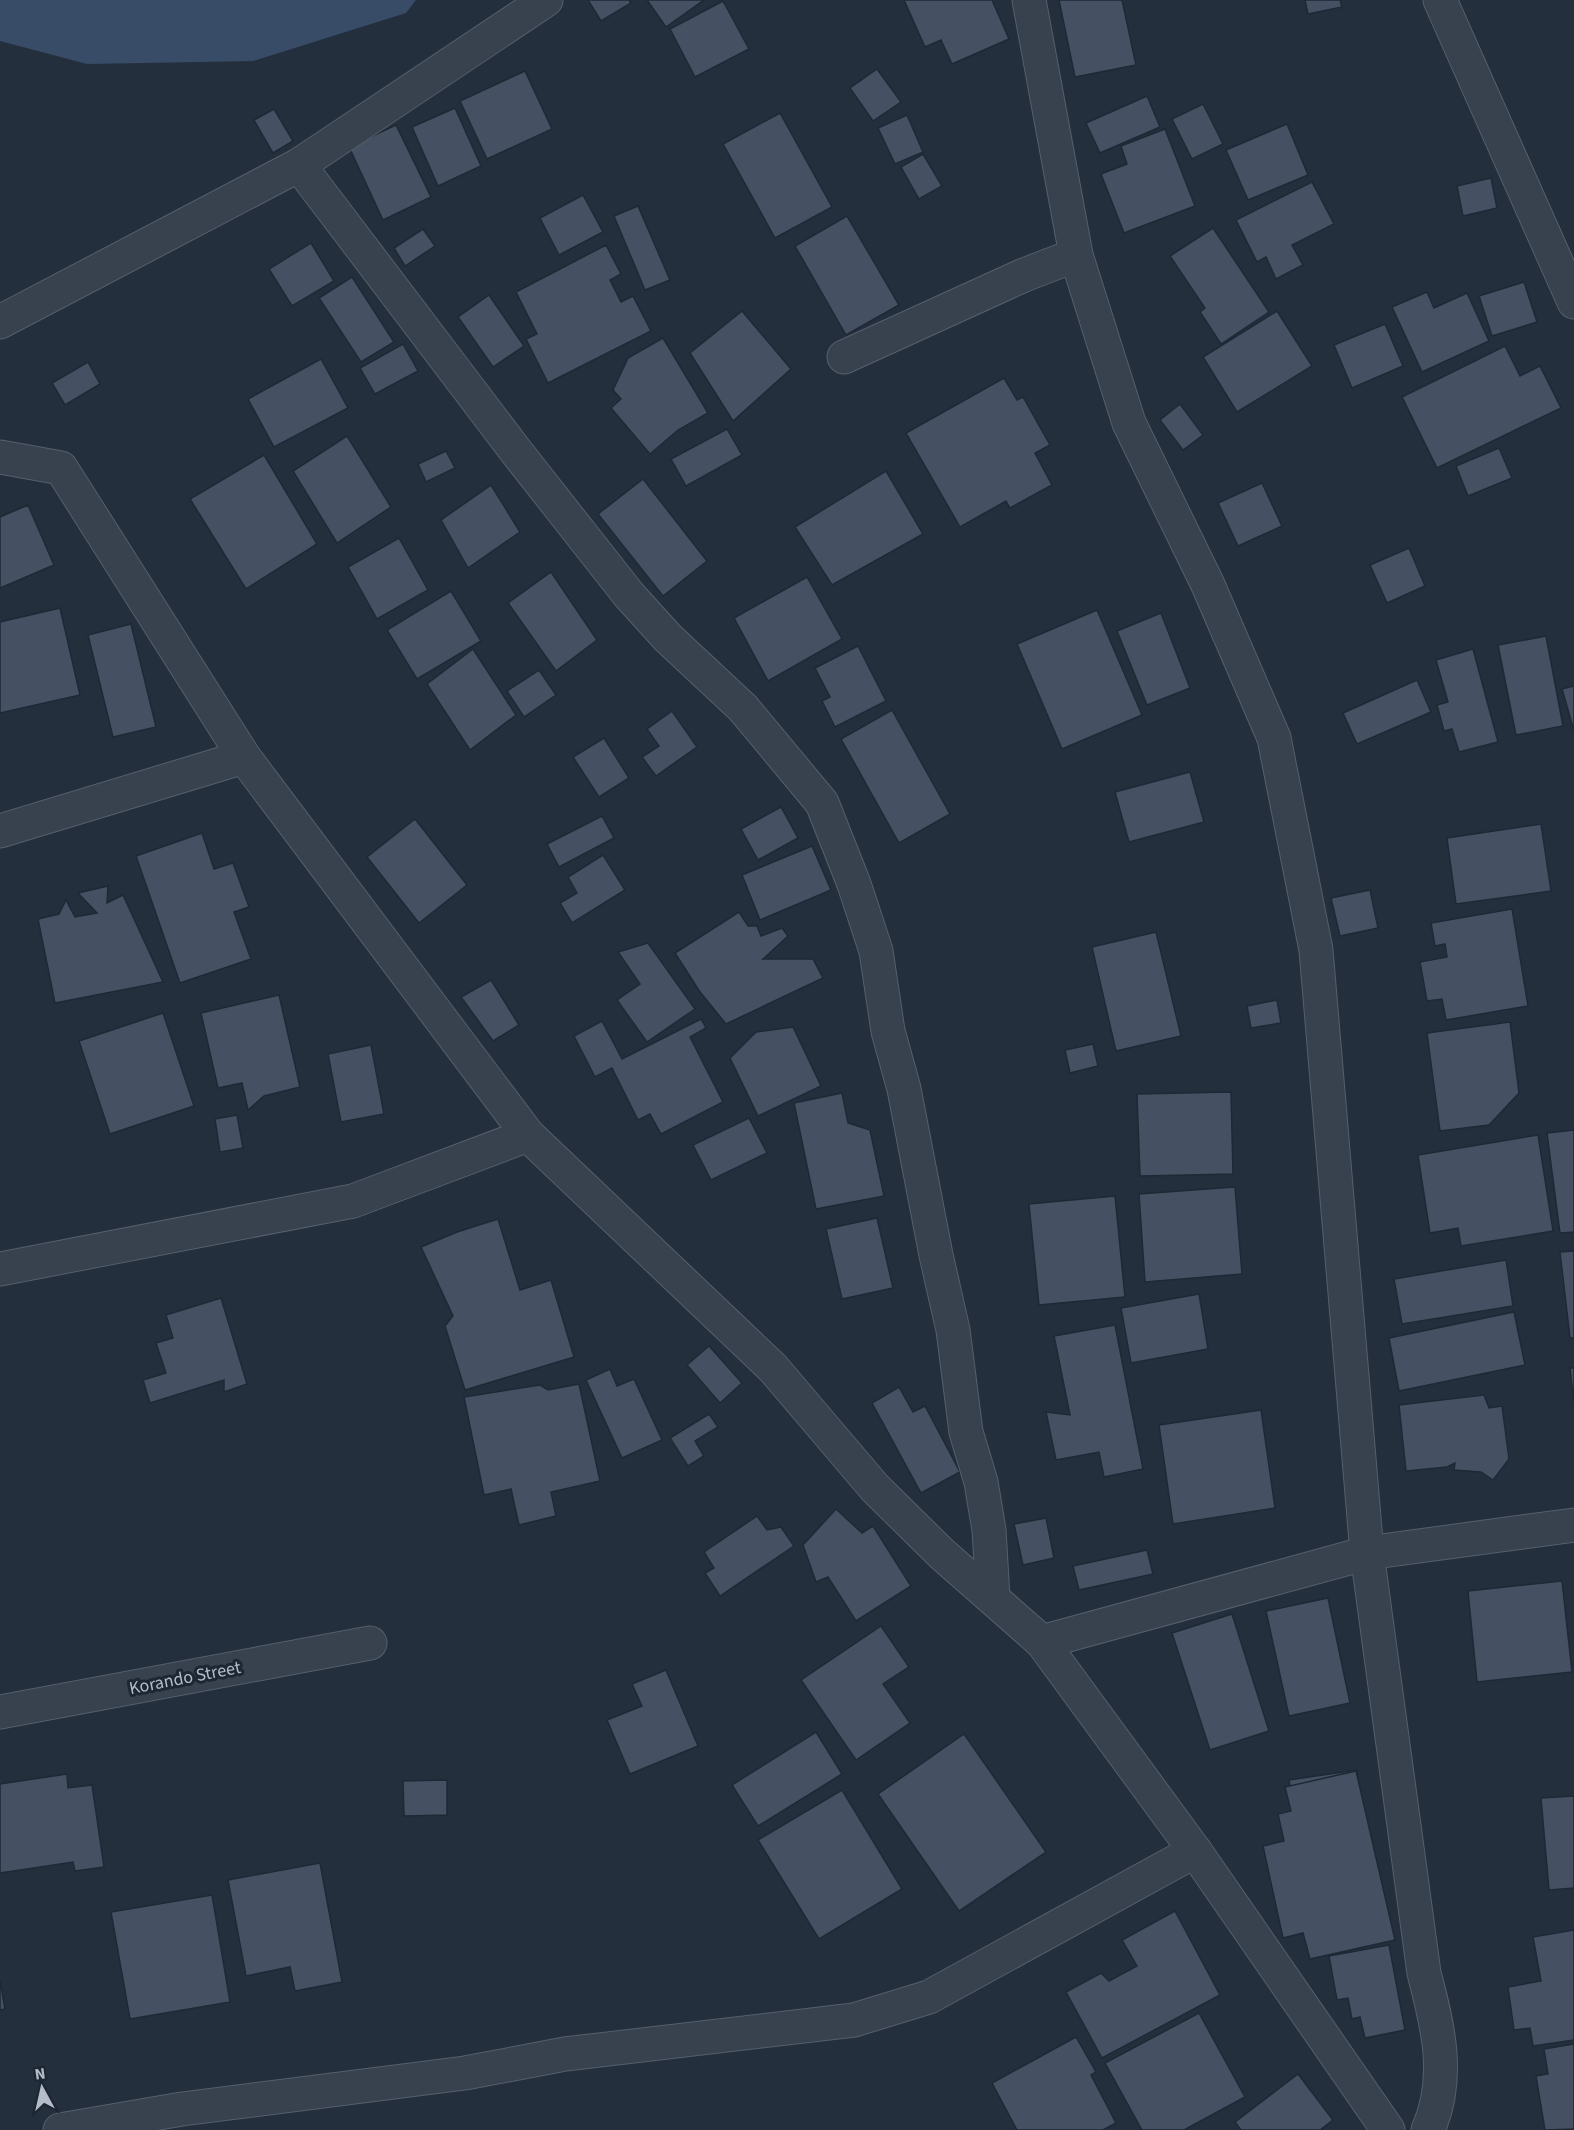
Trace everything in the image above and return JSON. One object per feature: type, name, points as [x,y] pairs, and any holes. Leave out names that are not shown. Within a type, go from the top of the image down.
[{"type":"street","points":[[0,322],[299,165],[546,0]]},
{"type":"street","points":[[1029,0],[1076,255],[1129,423],[1208,585],[1274,738],[1316,950],[1367,1553],[1424,1973],[1438,2027],[1442,2067],[1437,2110],[1428,2130]]},
{"type":"street","points":[[1440,0],[1574,302]]},
{"type":"street","points":[[299,165],[515,450],[629,595],[668,638],[742,708],[822,803],[854,884],[876,951],[888,1031],[904,1089],[953,1330],[966,1432],[981,1482],[989,1530],[993,1597]]},
{"type":"street","points":[[844,357],[1024,275],[1076,255]]},
{"type":"street","points":[[0,457],[61,468],[243,757],[528,1135],[773,1368],[875,1488],[942,1554],[1042,1642],[1195,1851],[1388,2130]]},
{"type":"street","points":[[0,466],[61,468]]},
{"type":"street","points":[[0,831],[243,757]]},
{"type":"street","points":[[0,1269],[353,1201],[528,1135]]},
{"type":"street","points":[[1042,1642],[1367,1553],[1574,1525]]},
{"type":"street","name":"Korando Street","points":[[0,1712],[370,1643]]},
{"type":"street","points":[[60,2130],[182,2109],[465,2073],[565,2054],[854,2020],[929,1997],[1195,1851]]},
{"type":"water","points":[[0,0],[416,0],[406,13],[253,61],[87,64],[0,41]]},
{"type":"building","points":[[588,0],[629,0],[631,3],[601,21]]},
{"type":"building","points":[[647,0],[704,0],[666,27]]},
{"type":"building","points":[[904,0],[992,0],[1009,39],[952,64],[941,40],[925,47]]},
{"type":"building","points":[[1059,0],[1122,0],[1136,65],[1075,77]]},
{"type":"building","points":[[1305,0],[1340,0],[1342,7],[1308,14]]},
{"type":"building","points":[[723,1],[749,49],[695,77],[670,29]]},
{"type":"building","points":[[877,69],[901,102],[873,121],[850,88]]},
{"type":"building","points":[[525,71],[552,129],[487,159],[460,101]]},
{"type":"building","points":[[1147,96],[1160,127],[1100,153],[1086,123]]},
{"type":"building","points":[[1203,104],[1223,144],[1192,159],[1172,119]]},
{"type":"building","points":[[455,108],[481,166],[438,186],[412,127]]},
{"type":"building","points":[[274,109],[293,141],[273,153],[254,120]]},
{"type":"building","points":[[780,113],[832,207],[775,238],[723,144]]},
{"type":"building","points":[[907,115],[923,152],[895,164],[878,128]]},
{"type":"building","points":[[1287,124],[1308,175],[1248,200],[1226,150]]},
{"type":"building","points":[[396,125],[431,197],[383,220],[349,147]]},
{"type":"building","points":[[1165,129],[1195,206],[1124,233],[1101,174],[1127,164],[1121,146]]},
{"type":"building","points":[[923,154],[942,186],[919,199],[901,167]]},
{"type":"building","points":[[1491,178],[1497,208],[1463,216],[1457,186]]},
{"type":"building","points":[[1312,182],[1334,224],[1292,245],[1303,265],[1276,279],[1266,257],[1257,262],[1236,220]]},
{"type":"building","points":[[583,195],[603,232],[559,255],[540,218]]},
{"type":"building","points":[[638,206],[670,280],[645,290],[614,216]]},
{"type":"building","points":[[847,216],[899,305],[846,335],[795,246]]},
{"type":"building","points":[[1213,228],[1269,312],[1221,344],[1200,312],[1205,308],[1170,256]]},
{"type":"building","points":[[423,229],[435,246],[405,266],[394,248]]},
{"type":"building","points":[[311,243],[334,281],[292,306],[269,269]]},
{"type":"building","points":[[606,245],[621,274],[610,280],[621,302],[633,296],[651,331],[548,383],[526,339],[537,334],[516,292]]},
{"type":"building","points":[[352,277],[394,342],[361,362],[319,298]]},
{"type":"building","points":[[1524,282],[1537,322],[1492,336],[1479,296]]},
{"type":"building","points":[[1427,292],[1434,308],[1467,293],[1489,341],[1422,372],[1392,307]]},
{"type":"building","points":[[489,295],[524,346],[493,367],[458,317]]},
{"type":"building","points":[[742,311],[791,369],[733,421],[690,353]]},
{"type":"building","points":[[1277,311],[1312,366],[1237,412],[1203,357]]},
{"type":"building","points":[[1385,324],[1403,366],[1352,388],[1334,345]]},
{"type":"building","points":[[663,338],[708,413],[678,430],[650,454],[611,408],[621,399],[613,390],[628,358]]},
{"type":"building","points":[[403,344],[418,371],[375,394],[360,368]]},
{"type":"building","points":[[1505,346],[1520,376],[1540,366],[1561,408],[1437,468],[1402,397]]},
{"type":"building","points":[[321,359],[348,408],[274,447],[248,399]]},
{"type":"building","points":[[88,362],[100,384],[65,405],[52,383]]},
{"type":"building","points":[[1004,378],[1017,400],[1023,397],[1050,445],[1035,453],[1052,485],[1010,508],[1006,501],[960,527],[906,433]]},
{"type":"building","points":[[1180,404],[1203,435],[1183,450],[1160,420]]},
{"type":"building","points":[[727,429],[742,455],[686,486],[671,459]]},
{"type":"building","points":[[347,436],[391,507],[337,543],[293,471]]},
{"type":"building","points":[[1499,448],[1512,478],[1468,496],[1456,466]]},
{"type":"building","points":[[446,451],[455,468],[426,482],[418,464]]},
{"type":"building","points":[[264,455],[317,544],[246,589],[190,499]]},
{"type":"building","points":[[886,471],[923,534],[832,585],[795,527]]},
{"type":"building","points":[[643,479],[707,561],[663,596],[598,514]]},
{"type":"building","points":[[1262,483],[1282,526],[1238,546],[1218,503]]},
{"type":"building","points":[[491,485],[520,532],[468,568],[441,520]]},
{"type":"building","points":[[28,505],[54,565],[0,588],[0,517]]},
{"type":"building","points":[[399,538],[428,590],[377,619],[348,567]]},
{"type":"building","points":[[1409,548],[1425,586],[1387,603],[1370,565]]},
{"type":"building","points":[[551,572],[597,640],[556,671],[508,603]]},
{"type":"building","points":[[807,577],[842,639],[768,681],[734,618]]},
{"type":"building","points":[[451,591],[481,641],[417,679],[387,630]]},
{"type":"building","points":[[60,608],[80,695],[0,713],[0,622]]},
{"type":"building","points":[[1097,610],[1142,715],[1062,749],[1017,644]]},
{"type":"building","points":[[1161,613],[1190,688],[1147,705],[1117,631]]},
{"type":"building","points":[[131,624],[156,727],[113,737],[88,635]]},
{"type":"building","points":[[1546,636],[1563,726],[1516,735],[1498,645]]},
{"type":"building","points":[[858,646],[886,701],[835,727],[822,701],[830,697],[815,668]]},
{"type":"building","points":[[473,649],[516,715],[470,750],[427,684]]},
{"type":"building","points":[[1473,649],[1498,742],[1459,752],[1452,729],[1444,731],[1437,705],[1448,702],[1436,660]]},
{"type":"building","points":[[539,670],[556,695],[524,717],[507,691]]},
{"type":"building","points":[[1417,680],[1431,712],[1357,744],[1343,713]]},
{"type":"building","points":[[1574,686],[1574,731],[1562,689]]},
{"type":"building","points":[[892,710],[950,814],[899,843],[841,739]]},
{"type":"building","points":[[672,711],[697,747],[656,776],[642,757],[659,746],[647,729]]},
{"type":"building","points":[[604,738],[629,778],[599,797],[573,757]]},
{"type":"building","points":[[1190,772],[1204,822],[1129,842],[1115,792]]},
{"type":"building","points":[[781,807],[798,838],[758,860],[741,829]]},
{"type":"building","points":[[602,816],[614,838],[559,867],[547,844]]},
{"type":"building","points":[[415,819],[467,885],[419,923],[367,857]]},
{"type":"building","points":[[1541,824],[1551,891],[1456,904],[1447,838]]},
{"type":"building","points":[[202,833],[214,869],[233,863],[249,907],[234,912],[251,959],[180,983],[136,856]]},
{"type":"building","points":[[812,846],[831,890],[760,920],[742,875]]},
{"type":"building","points":[[603,855],[625,890],[572,923],[560,903],[577,893],[568,877]]},
{"type":"building","points":[[108,886],[107,903],[123,895],[163,982],[55,1003],[38,919],[59,914],[66,900],[75,917],[97,913],[78,893]]},
{"type":"building","points":[[1370,890],[1378,928],[1340,936],[1331,898]]},
{"type":"building","points":[[1512,909],[1528,1006],[1446,1020],[1442,999],[1427,1001],[1420,962],[1447,957],[1445,944],[1435,946],[1431,923]]},
{"type":"building","points":[[739,912],[748,926],[757,926],[761,936],[782,928],[788,936],[763,959],[813,959],[823,978],[726,1024],[700,992],[675,953]]},
{"type":"building","points":[[1156,932],[1181,1036],[1116,1051],[1092,947]]},
{"type":"building","points":[[648,943],[695,1009],[647,1042],[617,1000],[640,984],[618,952]]},
{"type":"building","points":[[491,980],[519,1025],[493,1041],[461,997]]},
{"type":"building","points":[[279,995],[300,1087],[264,1096],[248,1110],[242,1083],[218,1088],[201,1013]]},
{"type":"building","points":[[1277,1000],[1281,1023],[1251,1028],[1247,1006]]},
{"type":"building","points":[[163,1013],[194,1106],[110,1134],[79,1041]]},
{"type":"building","points":[[701,1019],[706,1028],[690,1037],[723,1102],[661,1134],[650,1114],[638,1120],[612,1068],[595,1077],[574,1036],[602,1021],[622,1059]]},
{"type":"building","points":[[1510,1022],[1519,1093],[1489,1125],[1440,1131],[1427,1033]]},
{"type":"building","points":[[793,1027],[821,1086],[758,1116],[730,1058],[756,1032]]},
{"type":"building","points":[[1093,1044],[1098,1066],[1070,1073],[1065,1050]]},
{"type":"building","points":[[371,1045],[384,1114],[341,1122],[328,1054]]},
{"type":"building","points":[[1231,1092],[1233,1174],[1140,1176],[1137,1094]]},
{"type":"building","points":[[842,1093],[848,1123],[870,1130],[884,1196],[816,1209],[794,1103]]},
{"type":"building","points":[[237,1115],[243,1148],[220,1152],[215,1119]]},
{"type":"building","points":[[749,1118],[767,1153],[711,1180],[693,1145]]},
{"type":"building","points":[[1574,1130],[1574,1232],[1560,1233],[1547,1133]]},
{"type":"building","points":[[1538,1135],[1553,1231],[1461,1246],[1458,1228],[1430,1233],[1418,1155]]},
{"type":"building","points":[[1235,1187],[1242,1274],[1145,1282],[1139,1194]]},
{"type":"building","points":[[1115,1196],[1125,1297],[1039,1305],[1029,1204]]},
{"type":"building","points":[[877,1218],[893,1288],[842,1299],[826,1229]]},
{"type":"building","points":[[498,1219],[520,1290],[551,1280],[574,1357],[465,1390],[445,1326],[453,1316],[421,1247]]},
{"type":"building","points":[[1574,1251],[1574,1338],[1570,1338],[1560,1252]]},
{"type":"building","points":[[1506,1260],[1513,1306],[1402,1324],[1394,1279]]},
{"type":"building","points":[[1199,1294],[1208,1349],[1131,1363],[1121,1308]]},
{"type":"building","points":[[221,1298],[247,1384],[224,1392],[224,1380],[150,1403],[143,1380],[166,1373],[156,1343],[173,1338],[166,1315]]},
{"type":"building","points":[[1514,1312],[1525,1365],[1399,1391],[1389,1338]]},
{"type":"building","points":[[1115,1325],[1143,1469],[1104,1477],[1099,1452],[1056,1460],[1046,1412],[1070,1415],[1054,1336]]},
{"type":"building","points":[[709,1346],[742,1383],[720,1403],[687,1365]]},
{"type":"building","points":[[1570,1368],[1574,1368],[1574,1404]]},
{"type":"building","points":[[610,1369],[617,1386],[634,1379],[662,1440],[622,1458],[586,1380]]},
{"type":"building","points":[[579,1384],[600,1481],[551,1492],[556,1516],[519,1525],[511,1489],[484,1495],[464,1397],[540,1385],[548,1390]]},
{"type":"building","points":[[899,1387],[913,1412],[925,1406],[960,1472],[921,1493],[872,1403]]},
{"type":"building","points":[[1484,1395],[1489,1408],[1502,1406],[1509,1459],[1493,1480],[1481,1472],[1454,1470],[1455,1463],[1447,1467],[1406,1471],[1399,1405]]},
{"type":"building","points":[[1261,1410],[1275,1508],[1173,1524],[1159,1425]]},
{"type":"building","points":[[709,1414],[718,1427],[695,1441],[704,1456],[688,1466],[670,1438]]},
{"type":"building","points":[[836,1509],[862,1533],[873,1526],[911,1586],[856,1621],[828,1577],[816,1582],[803,1545]]},
{"type":"building","points":[[757,1516],[767,1530],[781,1527],[794,1546],[720,1596],[705,1573],[714,1568],[704,1552]]},
{"type":"building","points":[[1046,1518],[1054,1558],[1023,1565],[1014,1524]]},
{"type":"building","points":[[1147,1550],[1153,1574],[1079,1590],[1073,1566]]},
{"type":"building","points":[[1562,1581],[1572,1672],[1477,1682],[1468,1591]]},
{"type":"building","points":[[1328,1598],[1350,1703],[1289,1716],[1266,1611]]},
{"type":"building","points":[[1232,1614],[1269,1731],[1210,1750],[1172,1633]]},
{"type":"building","points":[[881,1626],[909,1667],[883,1684],[910,1723],[856,1760],[801,1680]]},
{"type":"building","points":[[666,1670],[698,1746],[630,1774],[607,1720],[642,1706],[632,1684]]},
{"type":"building","points":[[816,1732],[842,1774],[758,1826],[732,1785]]},
{"type":"building","points":[[964,1734],[1046,1852],[959,1911],[878,1794]]},
{"type":"building","points":[[1357,1770],[1378,1909],[1310,1919],[1289,1780]]},
{"type":"building","points":[[1356,1771],[1395,1940],[1310,1959],[1303,1933],[1283,1938],[1263,1846],[1284,1841],[1278,1814],[1291,1811],[1285,1787]]},
{"type":"building","points":[[67,1774],[68,1788],[92,1785],[104,1867],[75,1871],[73,1862],[0,1873],[0,1784]]},
{"type":"building","points":[[447,1780],[447,1815],[404,1816],[403,1781]]},
{"type":"building","points":[[842,1790],[902,1889],[819,1939],[758,1840]]},
{"type":"building","points":[[1574,1796],[1574,1888],[1549,1890],[1541,1798]]},
{"type":"building","points":[[320,1863],[342,1982],[295,1991],[290,1967],[246,1976],[228,1880]]},
{"type":"building","points":[[212,1895],[230,2002],[130,2019],[111,1912]]},
{"type":"building","points":[[1175,1911],[1220,1995],[1102,2058],[1066,1992],[1101,1973],[1109,1981],[1137,1966],[1122,1940]]},
{"type":"building","points":[[1574,1930],[1574,2040],[1533,2046],[1530,2028],[1514,2030],[1508,1987],[1541,1981],[1533,1937]]},
{"type":"building","points":[[1389,1945],[1405,2030],[1365,2038],[1360,2017],[1352,2019],[1348,1998],[1337,2000],[1329,1956]]},
{"type":"building","points":[[0,1980],[5,2009],[0,2010]]},
{"type":"building","points":[[1199,2013],[1245,2097],[1184,2130],[1142,2130],[1105,2063]]},
{"type":"building","points":[[1076,2037],[1096,2072],[1091,2075],[1116,2123],[1103,2130],[1017,2130],[992,2083]]},
{"type":"building","points":[[1574,2044],[1574,2129],[1545,2130],[1536,2076],[1548,2074],[1544,2049]]},
{"type":"building","points":[[1298,2074],[1333,2120],[1320,2130],[1241,2130],[1235,2122]]}]
